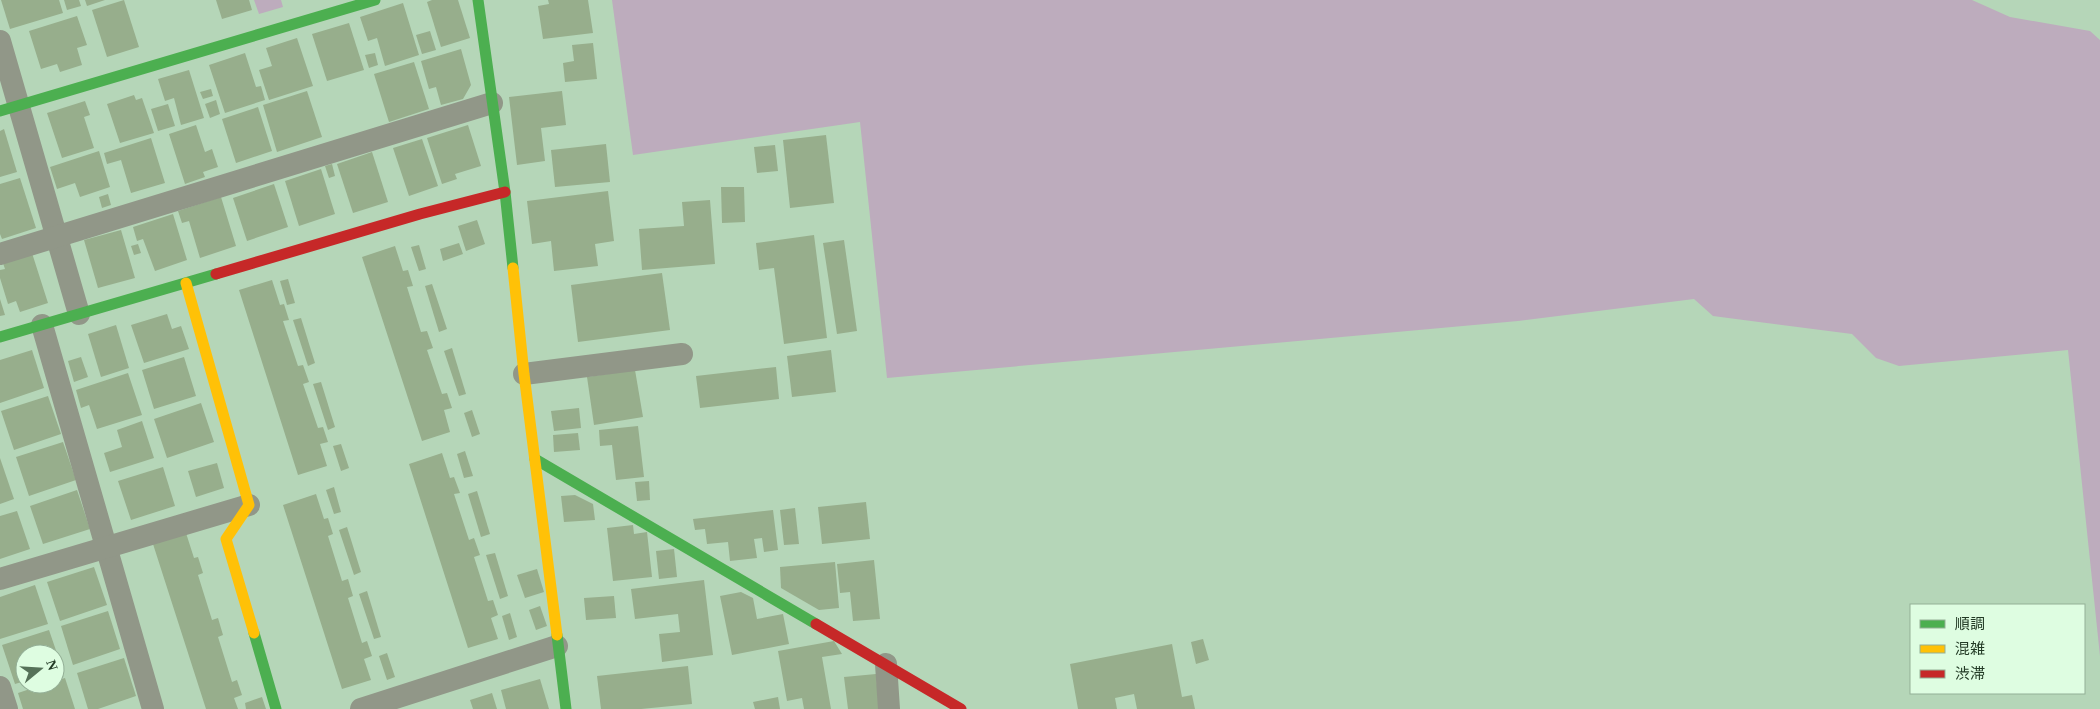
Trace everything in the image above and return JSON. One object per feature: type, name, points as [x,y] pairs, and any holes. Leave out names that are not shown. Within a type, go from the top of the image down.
[{"type":"street","points":[[10,109],[375,0]]},
{"type":"street","points":[[478,0],[505,192],[524,374],[566,709]]},
{"type":"street","points":[[0,41],[10,109],[57,237],[79,314]]},
{"type":"street","points":[[0,254],[492,103]]},
{"type":"street","points":[[0,337],[420,214],[505,192]]},
{"type":"street","points":[[186,283],[249,505],[226,539],[276,709]]},
{"type":"street","points":[[42,325],[152,709]]},
{"type":"street","points":[[524,374],[682,354]]},
{"type":"street","points":[[535,459],[962,709]]},
{"type":"street","points":[[0,579],[249,505]]},
{"type":"street","points":[[361,709],[557,646]]},
{"type":"street","points":[[886,664],[889,709]]},
{"type":"street","points":[[0,687],[7,709]]},
{"type":"shaded area","points":[[254,0],[281,0],[283,7],[259,14]]},
{"type":"shaded area","points":[[612,0],[1972,0],[2010,17],[2090,31],[2100,40],[2100,656],[2068,350],[1899,366],[1876,358],[1852,334],[1713,316],[1694,299],[1518,321],[887,378],[860,122],[633,155]]},
{"type":"building","points":[[1,0],[59,0],[63,13],[10,29]]},
{"type":"building","points":[[64,0],[79,0],[81,6],[67,10]]},
{"type":"building","points":[[85,0],[105,0],[87,6]]},
{"type":"building","points":[[124,0],[139,47],[107,57],[92,10]]},
{"type":"building","points":[[216,0],[249,0],[252,10],[222,19]]},
{"type":"building","points":[[432,0],[458,0],[470,38],[441,47],[427,2]]},
{"type":"building","points":[[548,0],[588,0],[593,33],[543,39],[538,6],[549,4]]},
{"type":"building","points":[[403,3],[419,55],[385,66],[377,38],[368,41],[360,17]]},
{"type":"building","points":[[77,16],[87,45],[77,48],[82,65],[60,72],[57,64],[41,69],[29,31]]},
{"type":"building","points":[[349,23],[364,70],[327,81],[312,34]]},
{"type":"building","points":[[430,31],[436,50],[422,54],[416,35]]},
{"type":"building","points":[[297,38],[313,86],[269,100],[259,70],[272,66],[266,48]]},
{"type":"building","points":[[593,43],[597,79],[565,82],[563,63],[574,61],[572,45]]},
{"type":"building","points":[[461,49],[471,85],[463,99],[441,105],[436,87],[429,89],[421,61]]},
{"type":"building","points":[[245,53],[256,87],[261,86],[265,100],[225,113],[209,65]]},
{"type":"building","points":[[375,53],[378,65],[369,68],[365,55]]},
{"type":"building","points":[[414,62],[429,109],[389,122],[374,74]]},
{"type":"building","points":[[189,70],[204,118],[181,125],[174,98],[165,101],[158,79]]},
{"type":"building","points":[[211,89],[213,96],[203,99],[200,92]]},
{"type":"building","points":[[307,91],[322,137],[277,152],[263,105]]},
{"type":"building","points":[[562,91],[566,125],[541,128],[545,161],[517,165],[509,97]]},
{"type":"building","points":[[134,95],[136,100],[142,98],[154,133],[120,143],[107,104]]},
{"type":"building","points":[[216,100],[220,114],[210,118],[205,104]]},
{"type":"building","points":[[85,101],[90,115],[84,117],[94,148],[62,158],[47,113]]},
{"type":"building","points":[[168,104],[175,126],[158,131],[151,109]]},
{"type":"building","points":[[258,107],[272,151],[236,163],[222,119]]},
{"type":"building","points":[[196,125],[205,152],[212,149],[218,167],[203,172],[205,177],[185,184],[169,134]]},
{"type":"building","points":[[468,125],[481,166],[455,174],[457,179],[442,184],[427,138]]},
{"type":"building","points":[[4,129],[17,172],[0,177],[0,131]]},
{"type":"building","points":[[826,135],[834,203],[790,208],[783,140]]},
{"type":"building","points":[[151,138],[165,183],[131,193],[121,160],[107,164],[104,153]]},
{"type":"building","points":[[422,139],[438,186],[409,196],[393,148]]},
{"type":"building","points":[[606,144],[610,182],[555,187],[551,150]]},
{"type":"building","points":[[775,145],[778,171],[757,173],[754,147]]},
{"type":"building","points":[[99,151],[110,187],[80,197],[75,183],[57,189],[50,167]]},
{"type":"building","points":[[372,152],[388,202],[353,213],[337,164]]},
{"type":"building","points":[[332,164],[335,176],[329,178],[325,166]]},
{"type":"building","points":[[321,169],[335,214],[299,226],[285,181]]},
{"type":"building","points":[[20,178],[36,228],[2,239],[0,234],[0,184]]},
{"type":"building","points":[[274,184],[288,227],[247,241],[233,198]]},
{"type":"building","points":[[721,187],[744,187],[745,222],[722,223]]},
{"type":"building","points":[[608,191],[614,241],[595,244],[598,266],[554,271],[551,241],[532,244],[527,201]]},
{"type":"building","points":[[108,194],[111,205],[102,208],[99,197]]},
{"type":"building","points":[[221,197],[236,246],[200,258],[189,221],[182,223],[178,211]]},
{"type":"building","points":[[710,200],[715,264],[642,270],[639,229],[684,226],[682,202]]},
{"type":"building","points":[[173,214],[187,260],[155,271],[143,239],[137,241],[133,227]]},
{"type":"building","points":[[477,220],[485,244],[466,251],[458,226]]},
{"type":"building","points":[[121,230],[135,278],[98,288],[84,240]]},
{"type":"building","points":[[814,235],[827,338],[784,344],[774,268],[759,270],[756,243]]},
{"type":"building","points":[[844,240],[857,331],[837,334],[823,243]]},
{"type":"building","points":[[459,243],[463,254],[443,261],[440,249]]},
{"type":"building","points":[[138,244],[141,253],[134,255],[131,246]]},
{"type":"building","points":[[419,245],[426,269],[419,271],[411,247]]},
{"type":"building","points":[[395,246],[403,271],[408,270],[413,286],[407,287],[421,332],[427,331],[433,348],[427,350],[442,394],[447,393],[452,408],[444,410],[450,432],[422,441],[362,257]]},
{"type":"building","points":[[32,253],[48,303],[20,312],[16,301],[8,304],[0,278],[0,270],[5,269],[3,263]]},
{"type":"building","points":[[662,273],[670,330],[578,342],[571,285]]},
{"type":"building","points":[[288,279],[295,303],[287,305],[280,281]]},
{"type":"building","points":[[272,280],[280,305],[284,304],[289,320],[283,321],[298,366],[303,365],[309,382],[303,384],[318,428],[323,427],[328,442],[320,444],[327,466],[298,475],[239,290]]},
{"type":"building","points":[[432,284],[447,329],[439,332],[425,286]]},
{"type":"building","points":[[0,299],[5,315],[0,316]]},
{"type":"building","points":[[167,314],[172,329],[181,326],[189,349],[144,363],[131,325]]},
{"type":"building","points":[[301,318],[315,363],[308,366],[293,320]]},
{"type":"building","points":[[116,325],[129,368],[101,377],[88,334]]},
{"type":"building","points":[[452,348],[466,394],[459,396],[444,351]]},
{"type":"building","points":[[32,350],[44,388],[0,403],[0,360]]},
{"type":"building","points":[[831,350],[836,392],[792,397],[787,356]]},
{"type":"building","points":[[81,357],[88,377],[74,382],[68,361]]},
{"type":"building","points":[[184,357],[196,396],[154,409],[142,370]]},
{"type":"building","points":[[776,367],[779,399],[700,408],[696,376]]},
{"type":"building","points":[[635,370],[643,417],[594,425],[587,377]]},
{"type":"building","points":[[128,373],[142,415],[97,429],[89,405],[81,408],[76,390]]},
{"type":"building","points":[[321,382],[335,427],[328,430],[313,384]]},
{"type":"building","points":[[48,396],[61,434],[14,450],[1,411]]},
{"type":"building","points":[[201,403],[214,442],[167,458],[154,419]]},
{"type":"building","points":[[579,408],[581,428],[554,431],[551,411]]},
{"type":"building","points":[[472,410],[480,434],[472,437],[464,413]]},
{"type":"building","points":[[142,421],[154,458],[110,472],[104,453],[122,447],[117,430]]},
{"type":"building","points":[[638,426],[644,477],[616,480],[612,445],[600,446],[599,430]]},
{"type":"building","points":[[578,433],[580,450],[554,452],[553,435]]},
{"type":"building","points":[[63,442],[76,480],[29,496],[16,457]]},
{"type":"building","points":[[341,444],[349,468],[341,471],[333,446]]},
{"type":"building","points":[[465,451],[473,476],[464,478],[457,454]]},
{"type":"building","points":[[442,453],[450,478],[454,477],[460,493],[454,494],[469,540],[474,538],[480,555],[474,557],[488,601],[493,600],[498,615],[491,618],[498,639],[468,648],[409,464]]},
{"type":"building","points":[[0,458],[14,499],[0,504]]},
{"type":"building","points":[[217,463],[224,488],[196,497],[188,471]]},
{"type":"building","points":[[163,467],[175,506],[131,520],[118,481]]},
{"type":"building","points":[[649,481],[650,500],[637,501],[635,482]]},
{"type":"building","points":[[334,487],[341,512],[334,514],[326,490]]},
{"type":"building","points":[[77,490],[90,529],[43,544],[30,506]]},
{"type":"building","points":[[477,491],[490,534],[481,537],[468,494]]},
{"type":"building","points":[[316,494],[324,519],[328,518],[333,534],[328,536],[342,581],[348,579],[353,596],[348,598],[362,643],[367,641],[372,656],[364,659],[371,680],[342,689],[283,505]]},
{"type":"building","points":[[575,495],[593,504],[595,520],[564,522],[561,496]]},
{"type":"building","points":[[866,502],[870,539],[822,544],[818,507]]},
{"type":"building","points":[[795,508],[799,544],[784,545],[780,510]]},
{"type":"building","points":[[773,510],[778,550],[764,552],[762,538],[754,539],[757,558],[730,561],[728,542],[707,544],[705,529],[695,530],[693,519]]},
{"type":"building","points":[[17,511],[30,549],[0,559],[0,516]]},
{"type":"building","points":[[633,525],[634,534],[647,532],[652,577],[613,581],[607,528]]},
{"type":"building","points":[[347,527],[361,572],[354,575],[339,530]]},
{"type":"building","points":[[186,533],[194,558],[198,557],[203,573],[198,575],[212,620],[218,618],[223,635],[218,637],[232,682],[237,680],[242,695],[234,698],[238,709],[206,709],[153,544]]},
{"type":"building","points":[[674,549],[677,577],[659,579],[656,551]]},
{"type":"building","points":[[495,553],[508,596],[500,599],[486,555]]},
{"type":"building","points":[[874,560],[880,619],[853,621],[850,592],[840,593],[837,564]]},
{"type":"building","points":[[835,562],[839,608],[819,610],[781,588],[780,567]]},
{"type":"building","points":[[94,567],[107,605],[60,621],[47,582]]},
{"type":"building","points":[[537,569],[544,592],[525,598],[517,575]]},
{"type":"building","points":[[704,580],[713,655],[662,662],[659,634],[680,632],[678,614],[635,619],[631,589]]},
{"type":"building","points":[[35,585],[48,624],[0,639],[0,597]]},
{"type":"building","points":[[367,591],[381,637],[374,639],[359,594]]},
{"type":"building","points":[[741,592],[753,598],[757,619],[783,614],[789,644],[732,655],[720,596]]},
{"type":"building","points":[[614,596],[616,618],[586,620],[584,598]]},
{"type":"building","points":[[540,606],[547,626],[536,630],[529,610]]},
{"type":"building","points":[[108,611],[120,649],[73,665],[61,626]]},
{"type":"building","points":[[510,613],[517,637],[509,640],[502,616]]},
{"type":"building","points":[[49,630],[54,644],[15,644],[15,684],[2,645]]},
{"type":"building","points":[[1203,639],[1209,660],[1196,664],[1191,642]]},
{"type":"building","points":[[834,641],[842,654],[822,657],[831,709],[804,709],[802,698],[787,701],[778,651]]},
{"type":"building","points":[[1172,644],[1182,697],[1192,695],[1195,709],[1137,709],[1134,694],[1115,698],[1117,709],[1078,709],[1070,664]]},
{"type":"building","points":[[387,653],[395,677],[387,680],[379,656]]},
{"type":"building","points":[[124,658],[136,696],[98,709],[88,709],[77,673]]},
{"type":"building","points":[[688,666],[692,704],[641,709],[601,709],[597,676]]},
{"type":"building","points":[[876,674],[879,709],[848,709],[844,677]]},
{"type":"building","points":[[65,678],[75,709],[23,709],[18,694],[65,694]]},
{"type":"building","points":[[540,679],[549,709],[506,709],[501,690]]},
{"type":"building","points":[[492,693],[497,709],[473,709],[470,700]]},
{"type":"building","points":[[262,697],[266,709],[246,709],[245,703]]},
{"type":"building","points":[[778,697],[780,709],[755,709],[753,702]]},
{"type":"traffic: fast","points":[[0,111],[375,0]]},
{"type":"traffic: fast","points":[[478,0],[505,192],[513,268]]},
{"type":"traffic: fast","points":[[0,337],[216,274]]},
{"type":"traffic: fast","points":[[535,459],[816,624]]},
{"type":"traffic: fast","points":[[254,633],[276,709]]},
{"type":"traffic: fast","points":[[557,635],[566,709]]},
{"type":"traffic: slow","points":[[513,268],[524,374],[557,635]]},
{"type":"traffic: slow","points":[[186,283],[249,505],[226,539],[254,633]]},
{"type":"traffic: jam","points":[[216,274],[420,214],[505,192]]},
{"type":"traffic: jam","points":[[816,624],[961,709]]}]
